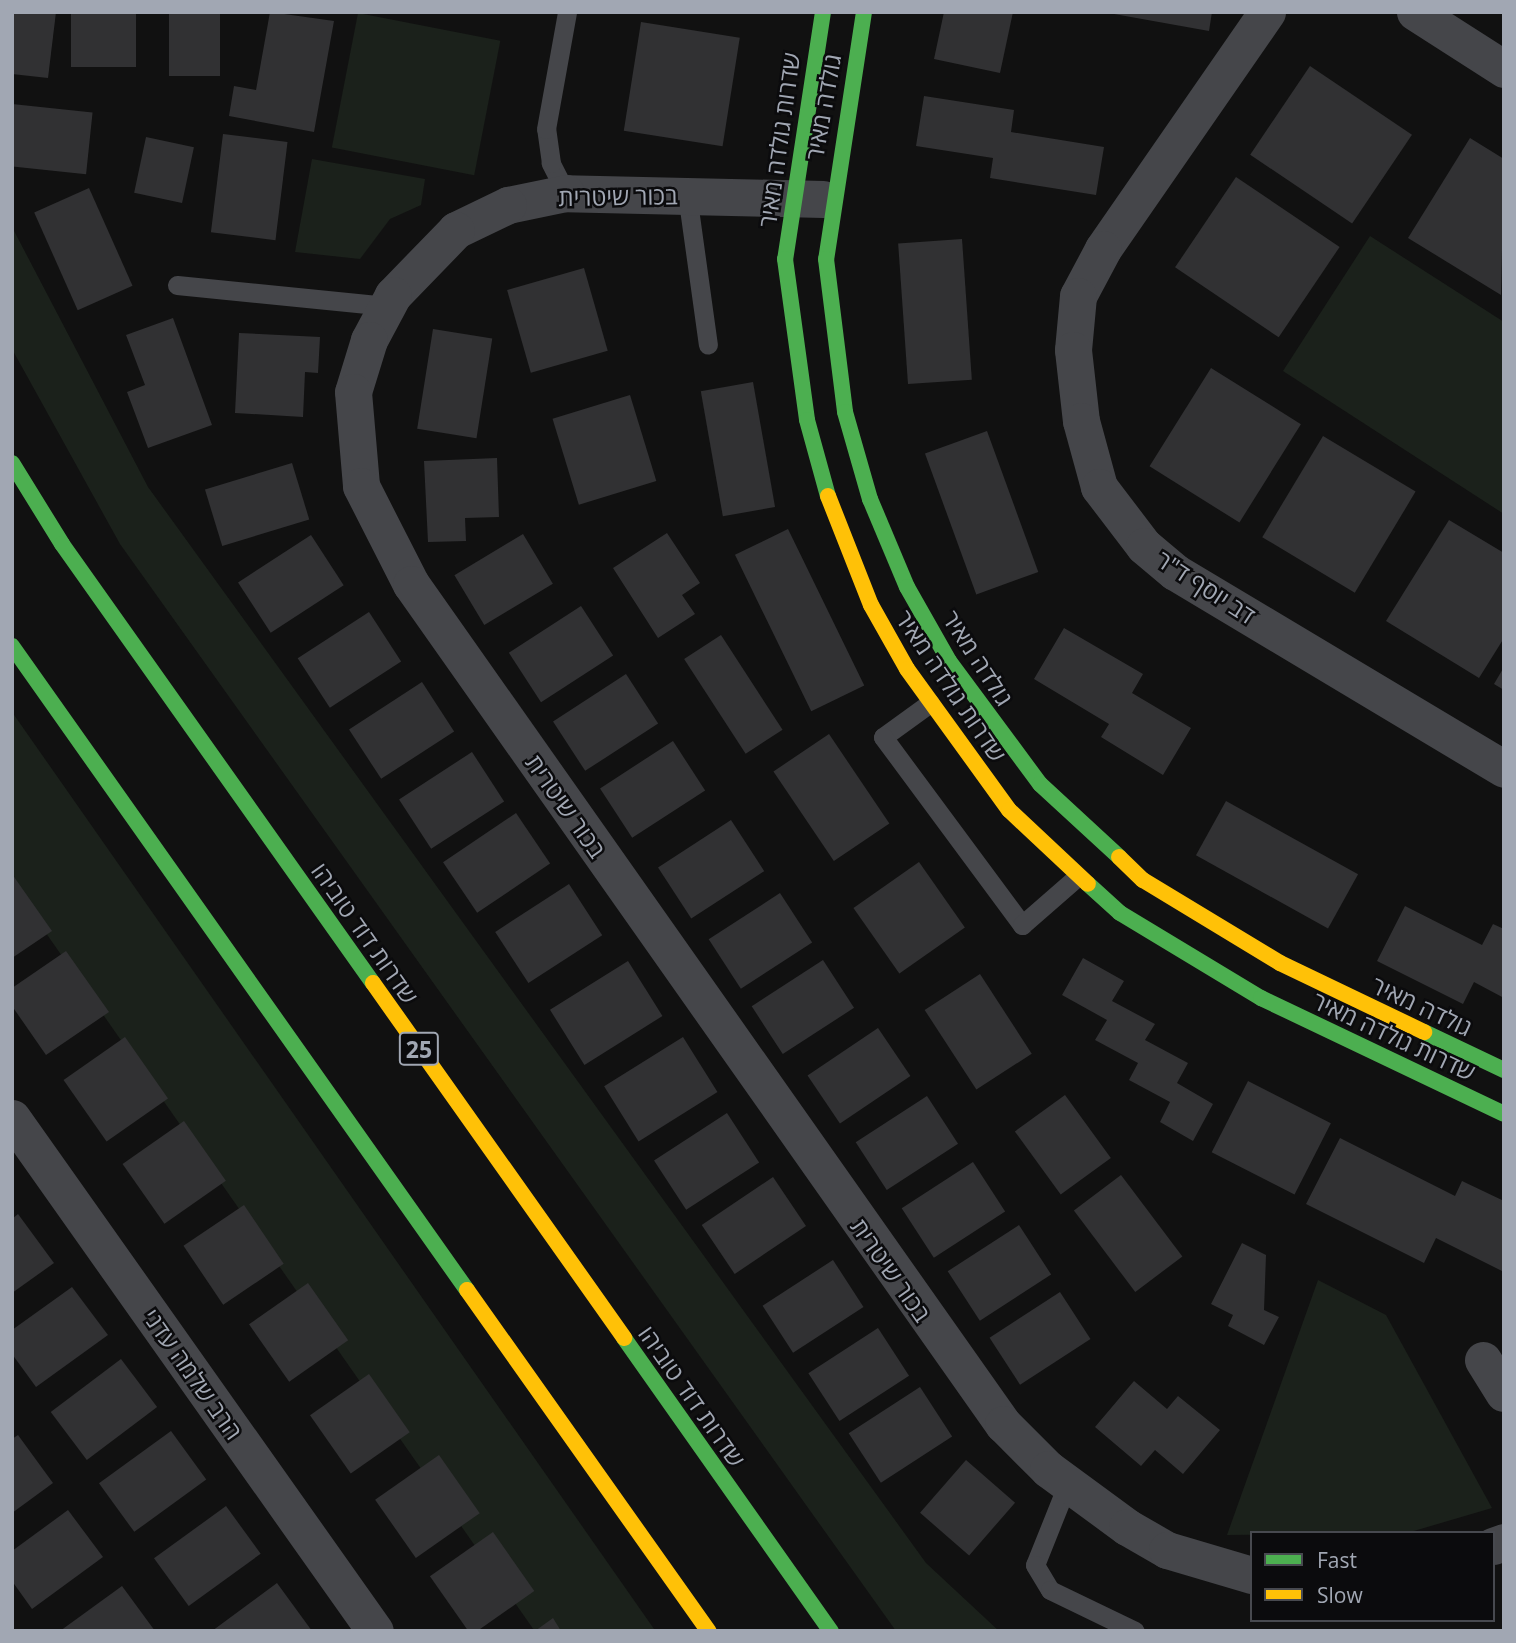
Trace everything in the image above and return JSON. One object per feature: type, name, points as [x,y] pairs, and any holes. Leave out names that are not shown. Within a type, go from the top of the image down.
[{"type":"main road","name":"שדרות גולדה מאיר","points":[[822,12],[792,195],[785,259],[807,421],[832,512],[871,605],[930,704],[1009,810],[1077,877],[1120,913],[1261,998],[1504,1114]]},
{"type":"main road","name":"גולדה מאיר","points":[[863,12],[831,200],[826,259],[831,323],[845,412],[870,499],[907,587],[949,661],[1040,784],[1092,839],[1154,887],[1280,963],[1504,1069]]},
{"type":"main road","name":"שדרות דוד טוביהו","points":[[12,463],[62,544],[831,1631]]},
{"type":"main road","points":[[15,651],[708,1631]]},
{"type":"street","name":"דב יוסף ד\"ר","points":[[1267,12],[1103,249],[1078,296],[1073,350],[1081,421],[1098,487],[1144,546],[1175,572],[1504,769]]},
{"type":"street","points":[[1415,12],[1504,69]]},
{"type":"street","name":"בכור שיטרית","points":[[831,200],[792,195],[566,194],[508,205],[456,230],[419,262],[387,306],[353,392],[354,434],[361,486],[411,584],[973,1386],[1067,1485],[1167,1550],[1250,1573]]},
{"type":"street","name":"הרב שלמה עדני","points":[[12,1118],[371,1629]]},
{"type":"street","points":[[1483,1360],[1504,1393]]},
{"type":"lane","points":[[566,194],[551,163],[546,130],[568,12]]},
{"type":"lane","points":[[687,194],[708,345]]},
{"type":"lane","points":[[177,285],[387,306]]},
{"type":"lane","points":[[930,704],[883,737],[1022,925],[1077,877]]},
{"type":"lane","points":[[1067,1485],[1035,1565],[1050,1590],[1135,1631]]},
{"type":"shaded area","points":[[358,13],[500,41],[474,175],[332,147]]},
{"type":"shaded area","points":[[312,159],[425,179],[421,205],[390,219],[360,259],[295,252]]},
{"type":"shaded area","points":[[12,227],[148,487],[926,1563],[999,1631],[896,1631],[120,544],[12,349]]},
{"type":"shaded area","points":[[1370,236],[1504,322],[1504,514],[1283,371]]},
{"type":"shaded area","points":[[12,712],[655,1631],[535,1631],[12,885]]},
{"type":"shaded area","points":[[1318,1280],[1386,1315],[1492,1508],[1414,1531],[1250,1531],[1250,1535],[1227,1535]]},
{"type":"building","points":[[12,12],[56,12],[48,78],[12,74]]},
{"type":"building","points":[[71,12],[136,12],[136,67],[71,67]]},
{"type":"building","points":[[169,12],[220,12],[220,76],[169,76]]},
{"type":"building","points":[[270,12],[334,21],[314,132],[229,116],[234,86],[256,90]]},
{"type":"building","points":[[944,12],[1013,12],[1000,73],[934,59]]},
{"type":"building","points":[[1103,12],[1212,12],[1209,31]]},
{"type":"building","points":[[641,22],[740,38],[723,146],[624,131]]},
{"type":"building","points":[[1310,66],[1412,135],[1352,223],[1250,155]]},
{"type":"building","points":[[924,96],[1014,110],[1011,132],[1104,147],[1096,195],[990,178],[993,158],[916,146]]},
{"type":"building","points":[[12,104],[93,112],[86,174],[12,166]]},
{"type":"building","points":[[223,134],[288,142],[275,240],[211,232]]},
{"type":"building","points":[[146,137],[194,147],[182,203],[134,193]]},
{"type":"building","points":[[1470,138],[1504,159],[1501,295],[1408,238]]},
{"type":"building","points":[[1236,177],[1340,247],[1279,337],[1175,267]]},
{"type":"building","points":[[89,188],[133,286],[78,310],[34,212]]},
{"type":"building","points":[[962,239],[972,380],[908,384],[898,243]]},
{"type":"building","points":[[584,268],[608,351],[531,373],[507,290]]},
{"type":"building","points":[[173,318],[212,425],[148,448],[127,392],[145,385],[126,335]]},
{"type":"building","points":[[433,329],[492,338],[476,438],[417,429]]},
{"type":"building","points":[[239,333],[320,337],[318,373],[305,372],[303,417],[235,413]]},
{"type":"building","points":[[1211,368],[1301,424],[1239,523],[1150,466]]},
{"type":"building","points":[[753,382],[775,507],[723,516],[701,391]]},
{"type":"building","points":[[630,395],[656,481],[579,505],[553,419]]},
{"type":"building","points":[[987,431],[1038,572],[976,595],[925,454]]},
{"type":"building","points":[[1323,436],[1416,492],[1355,593],[1262,537]]},
{"type":"building","points":[[497,458],[499,517],[465,518],[466,541],[428,542],[424,461]]},
{"type":"building","points":[[292,463],[309,519],[222,546],[205,490]]},
{"type":"building","points":[[1449,520],[1504,553],[1504,638],[1479,678],[1386,621]]},
{"type":"building","points":[[788,529],[864,685],[811,711],[735,555]]},
{"type":"building","points":[[667,533],[700,583],[682,595],[695,614],[658,638],[613,568]]},
{"type":"building","points":[[523,534],[553,584],[484,625],[454,575]]},
{"type":"building","points":[[311,535],[344,585],[271,633],[238,582]]},
{"type":"building","points":[[581,606],[613,655],[541,702],[509,653]]},
{"type":"building","points":[[369,612],[401,661],[330,708],[298,658]]},
{"type":"building","points":[[1064,628],[1143,674],[1132,693],[1191,728],[1163,775],[1101,737],[1109,724],[1034,679]]},
{"type":"building","points":[[721,635],[783,730],[746,754],[684,659]]},
{"type":"building","points":[[1504,667],[1504,690],[1494,684]]},
{"type":"building","points":[[626,674],[658,723],[585,771],[553,721]]},
{"type":"building","points":[[422,682],[454,731],[381,779],[349,729]]},
{"type":"building","points":[[829,734],[889,824],[834,861],[773,771]]},
{"type":"building","points":[[673,741],[705,790],[632,838],[600,788]]},
{"type":"building","points":[[472,752],[504,801],[431,849],[399,799]]},
{"type":"building","points":[[1226,801],[1358,874],[1328,928],[1196,855]]},
{"type":"building","points":[[516,813],[550,864],[477,913],[443,862]]},
{"type":"building","points":[[731,820],[764,871],[691,919],[658,867]]},
{"type":"building","points":[[919,862],[965,928],[899,973],[853,908]]},
{"type":"building","points":[[12,874],[52,931],[12,958]]},
{"type":"building","points":[[569,884],[602,935],[528,983],[495,932]]},
{"type":"building","points":[[780,893],[812,942],[741,989],[709,939]]},
{"type":"building","points":[[1405,906],[1482,945],[1493,924],[1504,929],[1504,998],[1474,982],[1463,1004],[1377,961]]},
{"type":"building","points":[[66,951],[109,1012],[46,1055],[12,1006],[12,988]]},
{"type":"building","points":[[1083,958],[1124,981],[1112,1001],[1155,1024],[1145,1040],[1188,1063],[1177,1083],[1213,1104],[1193,1141],[1160,1122],[1170,1102],[1129,1080],[1138,1063],[1095,1040],[1107,1020],[1062,995]]},
{"type":"building","points":[[823,960],[854,1008],[783,1054],[752,1006]]},
{"type":"building","points":[[628,961],[662,1016],[584,1065],[550,1010]]},
{"type":"building","points":[[980,974],[1032,1054],[976,1090],[925,1010]]},
{"type":"building","points":[[878,1028],[910,1076],[840,1124],[808,1076]]},
{"type":"building","points":[[125,1037],[168,1098],[107,1141],[64,1080]]},
{"type":"building","points":[[683,1037],[717,1092],[639,1141],[604,1086]]},
{"type":"building","points":[[1248,1081],[1331,1123],[1295,1195],[1212,1152]]},
{"type":"building","points":[[1065,1095],[1111,1158],[1061,1195],[1015,1131]]},
{"type":"building","points":[[927,1096],[958,1144],[887,1190],[856,1142]]},
{"type":"building","points":[[727,1113],[759,1162],[686,1210],[654,1160]]},
{"type":"building","points":[[184,1121],[226,1181],[164,1224],[123,1164]]},
{"type":"building","points":[[1340,1138],[1455,1196],[1462,1181],[1504,1201],[1504,1272],[1436,1238],[1424,1263],[1306,1204]]},
{"type":"building","points":[[973,1162],[1005,1211],[934,1258],[902,1208]]},
{"type":"building","points":[[1121,1175],[1182,1256],[1135,1292],[1074,1211]]},
{"type":"building","points":[[773,1177],[806,1226],[735,1274],[702,1225]]},
{"type":"building","points":[[244,1205],[284,1264],[223,1305],[183,1246]]},
{"type":"building","points":[[18,1214],[54,1263],[12,1293],[12,1219]]},
{"type":"building","points":[[1019,1225],[1051,1274],[980,1321],[948,1271]]},
{"type":"building","points":[[1242,1243],[1266,1255],[1264,1310],[1279,1317],[1264,1345],[1228,1326],[1233,1315],[1211,1304]]},
{"type":"building","points":[[833,1260],[863,1307],[793,1353],[763,1306]]},
{"type":"building","points":[[308,1283],[348,1340],[289,1382],[249,1324]]},
{"type":"building","points":[[72,1287],[108,1335],[36,1387],[12,1354],[12,1330]]},
{"type":"building","points":[[1060,1292],[1090,1339],[1020,1385],[990,1338]]},
{"type":"building","points":[[878,1328],[909,1376],[839,1421],[808,1373]]},
{"type":"building","points":[[121,1359],[157,1407],[87,1460],[51,1412]]},
{"type":"building","points":[[369,1374],[410,1432],[351,1473],[310,1415]]},
{"type":"building","points":[[1134,1381],[1167,1409],[1178,1396],[1220,1430],[1183,1474],[1155,1450],[1141,1466],[1095,1427]]},
{"type":"building","points":[[920,1387],[952,1436],[881,1483],[849,1433]]},
{"type":"building","points":[[171,1431],[206,1480],[134,1532],[99,1483]]},
{"type":"building","points":[[18,1435],[53,1483],[12,1513],[12,1439]]},
{"type":"building","points":[[439,1455],[480,1513],[416,1558],[375,1500]]},
{"type":"building","points":[[966,1460],[1015,1503],[969,1555],[920,1513]]},
{"type":"building","points":[[226,1506],[261,1554],[189,1606],[154,1558]]},
{"type":"building","points":[[68,1510],[103,1557],[32,1609],[12,1581],[12,1551]]},
{"type":"building","points":[[493,1532],[534,1591],[477,1631],[468,1631],[430,1576]]},
{"type":"building","points":[[277,1583],[312,1631],[212,1631]]},
{"type":"building","points":[[122,1586],[155,1631],[60,1631]]},
{"type":"building","points":[[553,1618],[561,1631],[535,1631]]},
{"type":"traffic: fast","points":[[823,12],[785,259],[807,420],[828,496]]},
{"type":"traffic: fast","points":[[864,12],[826,259],[845,412],[870,499],[907,587],[949,661],[1040,784],[1119,857]]},
{"type":"traffic: fast","points":[[12,463],[62,544],[373,983]]},
{"type":"traffic: fast","points":[[12,646],[467,1290]]},
{"type":"traffic: fast","points":[[1088,884],[1120,913],[1261,998],[1504,1114]]},
{"type":"traffic: fast","points":[[1424,1032],[1504,1070]]},
{"type":"traffic: fast","points":[[624,1338],[831,1631]]},
{"type":"traffic: slow","points":[[828,496],[871,605],[907,669],[1009,810],[1088,884]]},
{"type":"traffic: slow","points":[[1119,857],[1143,880],[1280,963],[1424,1032]]},
{"type":"traffic: slow","points":[[373,983],[624,1338]]},
{"type":"traffic: slow","points":[[467,1290],[708,1631]]}]
